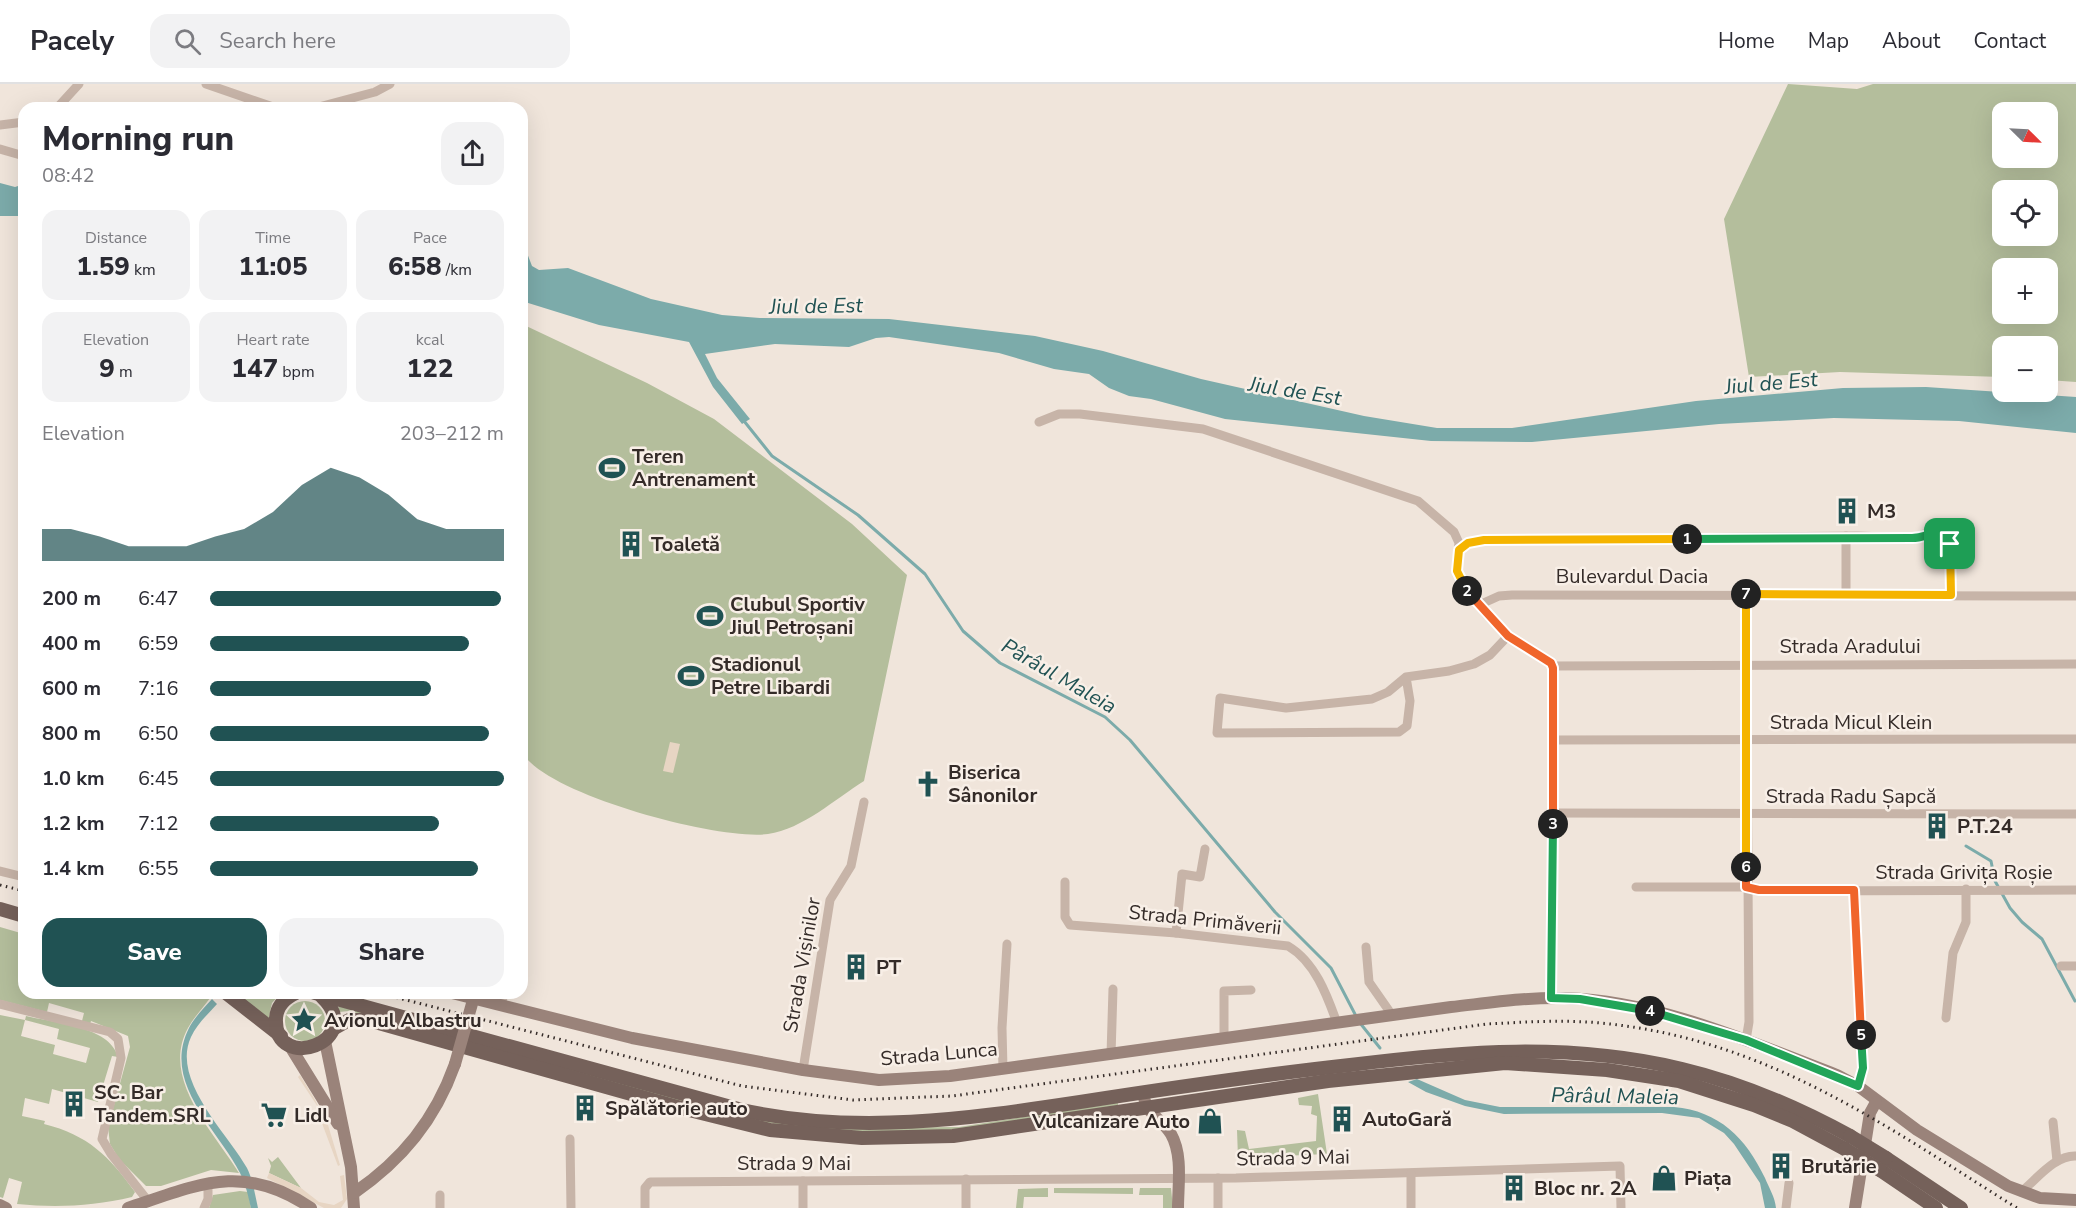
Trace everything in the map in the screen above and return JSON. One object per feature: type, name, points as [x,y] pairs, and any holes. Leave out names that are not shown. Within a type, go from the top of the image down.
[{"type":"main road","points":[[0,909],[18,914]]},
{"type":"main road","name":"Strada Lunca","points":[[475,999],[632,1038],[803,1070],[879,1080],[907,1080],[1003,1069],[1392,1015],[1551,998],[1580,999],[1633,1007],[1677,1017],[1746,1040],[1858,1086],[1876,1102],[1974,1167],[2021,1192],[2049,1200],[2076,1200]]},
{"type":"main road","points":[[234,999],[284,1039],[307,1049],[325,1041],[333,1029],[349,1020],[368,1020],[740,1123],[809,1135],[891,1139],[953,1136],[1145,1107],[1245,1085]]},
{"type":"main road","points":[[285,999],[276,1016],[284,1039],[341,1129]]},
{"type":"main road","points":[[323,999],[331,1008],[333,1029]]},
{"type":"main road","points":[[334,999],[742,1110],[798,1120],[861,1123],[934,1122],[1143,1092],[1245,1085],[1504,1050],[1645,1061],[1734,1084],[1795,1108],[1883,1164],[1960,1208]]},
{"type":"main road","points":[[353,1202],[419,1134],[439,1102],[455,1064],[473,999]]},
{"type":"main road","points":[[325,1041],[341,1129],[351,1167],[353,1202]]},
{"type":"main road","points":[[1143,1092],[1145,1107],[1172,1136],[1178,1157],[1178,1208]]},
{"type":"main road","points":[[1855,1208],[1870,1113],[1876,1102]]},
{"type":"main road","points":[[1883,1164],[1936,1208]]},
{"type":"main road","points":[[128,1208],[208,1184],[247,1181],[285,1191],[311,1208]]},
{"type":"main road","points":[[0,1205],[6,1208]]},
{"type":"street","points":[[62,102],[79,84]]},
{"type":"street","points":[[206,84],[258,102]]},
{"type":"street","points":[[338,102],[375,92],[390,84]]},
{"type":"street","points":[[0,125],[18,123]]},
{"type":"street","points":[[0,149],[18,154]]},
{"type":"street","points":[[1039,422],[1059,414],[1080,414],[1215,432],[1418,501],[1454,532],[1459,550],[1456,561],[1460,580],[1479,605],[1508,636],[1552,666],[1554,740],[1551,998]]},
{"type":"street","points":[[1459,550],[1468,543],[1484,540],[1573,541],[1846,536],[1915,538],[1927,533],[1947,533],[1951,595]]},
{"type":"street","points":[[1846,536],[1846,594]]},
{"type":"street","points":[[1746,594],[1746,887],[1749,1022],[1746,1040]]},
{"type":"street","name":"Bulevardul Dacia","points":[[1479,605],[1499,596],[1512,595],[2076,596]]},
{"type":"street","points":[[1406,677],[1410,701],[1407,726],[1400,732],[1217,733],[1220,698],[1272,707],[1311,706],[1372,699],[1388,692],[1406,677],[1449,671],[1474,664],[1490,655],[1508,636]]},
{"type":"street","name":"Strada Aradului","points":[[1552,666],[2076,664]]},
{"type":"street","name":"Strada Micul Klein","points":[[1554,740],[2076,739]]},
{"type":"street","name":"Strada Vișinilor","points":[[803,1070],[830,900],[850,866],[864,802]]},
{"type":"street","name":"Strada Radu Șapcă","points":[[1553,813],[2076,814]]},
{"type":"street","points":[[1176,933],[1182,874],[1200,877],[1205,849]]},
{"type":"street","points":[[0,871],[18,876]]},
{"type":"street","name":"Strada Primăverii","points":[[1065,882],[1065,917],[1070,924],[1288,946],[1298,952],[1322,985],[1337,1023]]},
{"type":"street","name":"Strada Grivița Roșie","points":[[1636,887],[1746,887],[1769,891],[2076,890]]},
{"type":"street","points":[[1946,1018],[1953,953],[1966,922],[1966,889]]},
{"type":"street","points":[[1854,890],[1863,1068],[1858,1086]]},
{"type":"street","points":[[1003,1069],[1002,1028],[1007,944]]},
{"type":"street","points":[[1366,947],[1370,982],[1392,1015]]},
{"type":"street","points":[[2061,966],[2076,966]]},
{"type":"street","points":[[1111,1055],[1113,989]]},
{"type":"street","points":[[1224,1039],[1224,991],[1251,990]]},
{"type":"street","points":[[501,1006],[503,999]]},
{"type":"street","points":[[0,1004],[110,1032],[118,1039],[121,1058],[102,1138],[106,1148],[148,1201]]},
{"type":"street","points":[[2053,1122],[2057,1161]]},
{"type":"street","points":[[570,1139],[571,1208]]},
{"type":"street","points":[[2021,1192],[2057,1161],[2068,1156],[2076,1156]]},
{"type":"street","name":"Strada 9 Mai","points":[[645,1208],[645,1188],[650,1182],[1178,1179],[1411,1174],[1620,1166],[1621,1208]]},
{"type":"street","points":[[1411,1174],[1411,1208]]},
{"type":"street","points":[[1218,1178],[1218,1208]]},
{"type":"street","points":[[966,1179],[966,1208]]},
{"type":"street","points":[[803,1181],[803,1208]]},
{"type":"street","points":[[204,1208],[208,1199],[208,1184]]},
{"type":"street","points":[[1786,1208],[1789,1184]]},
{"type":"street","points":[[440,1195],[440,1208]]},
{"type":"green space","points":[[1788,84],[1857,89],[1873,84],[2076,84],[2076,382],[2058,381],[2058,336],[1992,336],[1992,377],[1840,372],[1749,377],[1724,219]]},
{"type":"green space","name":"Clubul Sportiv Jiul Petroșani","points":[[528,327],[647,383],[714,419],[852,524],[907,575],[864,781],[806,820],[768,834],[713,830],[636,812],[598,799],[564,784],[537,768],[528,758]]},
{"type":"green space","points":[[0,927],[18,932],[18,999],[209,999],[188,1028],[181,1047],[181,1066],[185,1085],[204,1123],[239,1173],[211,1170],[161,1186],[146,1186],[119,1159],[110,1144],[108,1127],[130,1047],[128,1036],[91,1021],[90,1024],[82,1021],[84,1013],[49,1003],[47,1012],[0,1000]]},
{"type":"green space","points":[[240,999],[276,999],[272,1003],[268,1021]]},
{"type":"green space","points":[[305,1001],[319,1007],[325,1021],[319,1035],[305,1041],[291,1035],[285,1021],[291,1007]]},
{"type":"green space","points":[[338,1004],[593,1074],[844,1128],[959,1127],[1118,1102],[1118,1106],[995,1126],[929,1131],[828,1130],[753,1121],[382,1019],[349,1011],[339,1012]]},
{"type":"green space","points":[[0,1015],[25,1020],[26,1016],[65,1024],[93,1032],[104,1038],[113,1047],[118,1057],[112,1056],[98,1102],[52,1089],[49,1104],[25,1098],[22,1116],[45,1121],[44,1124],[73,1134],[96,1149],[116,1168],[135,1192],[132,1197],[75,1205],[17,1204],[22,1182],[9,1178],[3,1198],[0,1197]],"holes":[[[25,1020],[59,1029],[57,1039],[90,1048],[86,1063],[53,1054],[55,1045],[21,1036]]]},
{"type":"green space","points":[[1318,1094],[1327,1154],[1238,1158],[1237,1130],[1245,1131],[1249,1149],[1316,1141],[1317,1116],[1311,1114],[1312,1106],[1299,1105],[1298,1098]]},
{"type":"green space","points":[[278,1157],[301,1188],[269,1173],[271,1166],[268,1158],[272,1162]]},
{"type":"green space","points":[[1048,1188],[1048,1197],[1024,1197],[1023,1208],[1016,1208],[1018,1189]]},
{"type":"green space","points":[[1054,1188],[1133,1188],[1133,1194],[1054,1193]]},
{"type":"green space","points":[[1140,1188],[1171,1188],[1173,1208],[1163,1208],[1163,1195],[1139,1195]]},
{"type":"green space","points":[[248,1192],[251,1208],[209,1208],[213,1195]]},
{"type":"shaded area","points":[[670,742],[680,744],[673,773],[663,771]]},
{"type":"shaded area","points":[[300,1075],[314,1098],[328,1125],[340,1165],[338,1166],[320,1118],[320,1110],[298,1077]]},
{"type":"shaded area","points":[[269,1173],[301,1188],[319,1202],[334,1205],[343,1200],[340,1176],[344,1175],[347,1199],[341,1208],[324,1208],[267,1178]]},
{"type":"water","points":[[0,183],[18,186],[18,216],[0,216]]},
{"type":"water","points":[[528,256],[532,266],[539,270],[568,268],[651,299],[722,315],[760,318],[889,319],[1035,336],[1103,351],[1201,379],[1364,416],[1437,428],[1512,428],[1696,401],[1843,388],[1926,387],[1992,391],[1992,402],[2058,402],[2058,396],[2076,397],[2076,433],[1959,421],[1834,418],[1719,424],[1532,442],[1431,441],[1225,419],[1151,399],[1129,396],[1109,388],[1089,374],[1054,369],[999,353],[889,337],[876,338],[849,347],[775,344],[705,354],[717,378],[750,419],[742,424],[713,387],[689,342],[599,325],[528,303]]},
{"type":"water","points":[[212,999],[217,1004],[199,1023],[191,1037],[187,1054],[188,1071],[204,1106],[247,1168],[258,1208],[251,1208],[242,1177],[196,1105],[182,1068],[182,1048],[189,1028]]},
{"type":"water","points":[[1417,1079],[1465,1100],[1500,1107],[1674,1107],[1705,1114],[1718,1121],[1740,1139],[1765,1178],[1776,1208],[1765,1208],[1760,1183],[1734,1144],[1724,1133],[1699,1118],[1662,1113],[1504,1114],[1465,1106],[1426,1092],[1408,1082]]},
{"type":"waterway","name":"Pârâul Maleia","points":[[744,421],[772,456],[858,515],[925,574],[963,631],[1000,663],[1105,717],[1130,740],[1275,912],[1331,968],[1357,1018]]},
{"type":"waterway","points":[[1966,846],[1991,861],[1995,881],[2010,908],[2042,939],[2075,1001]]},
{"type":"waterway","name":"Pârâul Maleia","points":[[1360,1023],[1380,1048]]},
{"type":"railway","points":[[0,885],[18,890]]},
{"type":"railway","points":[[402,999],[742,1086],[853,1100],[952,1096],[1487,1024],[1563,1021],[1610,1024],[1668,1034],[1722,1049],[1774,1068],[1872,1118],[2017,1208]]},
{"type":"place","name":"Teren Antrenament","points":[[612,468]]},
{"type":"place","name":"M3","points":[[1847,511]]},
{"type":"place","name":"Toaletă","points":[[631,544]]},
{"type":"place","name":"Clubul Sportiv Jiul Petroșani","points":[[710,616]]},
{"type":"place","name":"Stadionul Petre Libardi","points":[[691,676]]},
{"type":"place","name":"Biserica Sânonilor","points":[[928,784]]},
{"type":"place","name":"P.T.24","points":[[1937,826]]},
{"type":"place","name":"PT","points":[[856,967]]},
{"type":"place","name":"Avionul Albastru","points":[[304,1020]]},
{"type":"place","name":"SC. Bar Tandem.SRL","points":[[74,1104]]},
{"type":"place","name":"Spălătorie auto","points":[[585,1108]]},
{"type":"place","name":"Lidl","points":[[274,1115]]},
{"type":"place","name":"AutoGară","points":[[1342,1119]]},
{"type":"place","name":"Vulcanizare Auto","points":[[1210,1121]]},
{"type":"place","name":"Brutărie","points":[[1781,1166]]},
{"type":"place","name":"Piața","points":[[1664,1178]]},
{"type":"place","name":"Bloc nr. 2A","points":[[1514,1188]]},
{"type":"route","points":[[1939,532],[1947,533],[1950,544],[1951,595],[1746,594],[1746,887],[1769,891],[1854,890],[1863,1068],[1858,1086],[1838,1075],[1677,1017],[1603,1002],[1551,998],[1553,668],[1551,663],[1508,636],[1468,593],[1457,571],[1456,561],[1459,550],[1468,543],[1484,540],[1573,541],[1857,536],[1915,538],[1923,537],[1927,533],[1939,532]]},
{"type":"water label","name":"Jiul de Est","points":[[816,306]]},
{"type":"water label","name":"Jiul de Est","points":[[1771,383]]},
{"type":"water label","name":"Jiul de Est","points":[[1295,391]]}]
